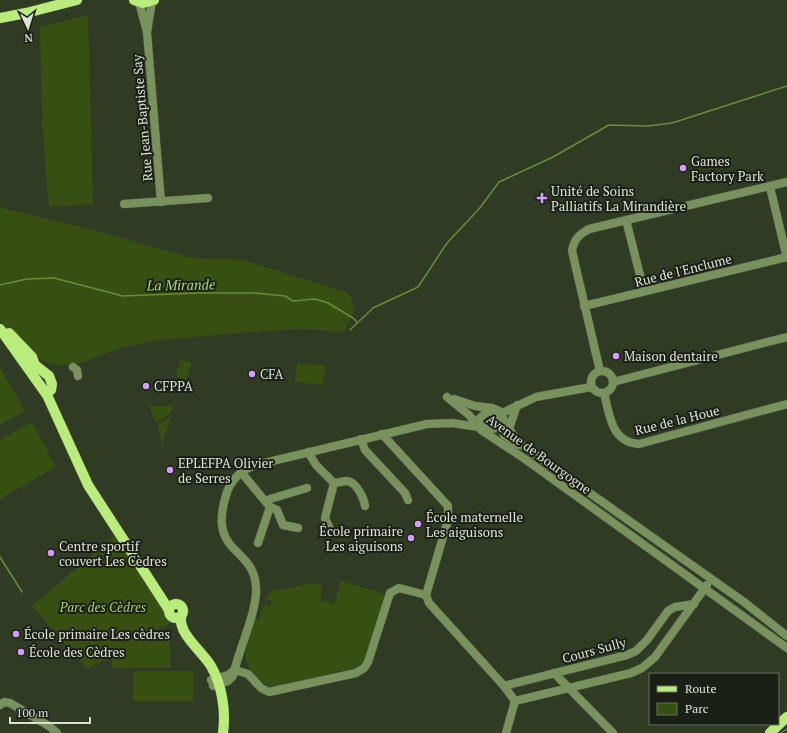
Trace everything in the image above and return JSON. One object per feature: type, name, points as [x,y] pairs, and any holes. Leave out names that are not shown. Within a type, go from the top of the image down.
[{"type":"main road","points":[[0,21],[77,0]]},
{"type":"main road","points":[[136,1],[153,1]]},
{"type":"main road","points":[[0,18],[26,13]]},
{"type":"main road","points":[[0,325],[29,353],[32,357],[34,365],[49,376],[52,384],[47,390]]},
{"type":"main road","points":[[0,329],[47,390],[64,415],[74,452],[88,486],[97,502],[162,601],[174,612],[179,629],[215,682],[224,720],[223,733]]},
{"type":"main road","points":[[215,682],[219,714],[219,733]]},
{"type":"main road","points":[[770,733],[779,725]]},
{"type":"street","name":"Rue Jean-Baptiste Say","points":[[136,1],[147,32],[161,202]]},
{"type":"street","name":"Rue Jean-Baptiste Say","points":[[147,32],[153,1]]},
{"type":"street","points":[[600,371],[572,251],[574,241],[580,234],[589,229],[787,182]]},
{"type":"street","points":[[770,187],[787,257]]},
{"type":"street","points":[[124,204],[208,198]]},
{"type":"street","points":[[626,220],[644,291]]},
{"type":"street","name":"Rue de l'Enclume","points":[[584,306],[787,257]]},
{"type":"street","points":[[613,382],[787,337]]},
{"type":"street","points":[[73,368],[77,370],[78,376]]},
{"type":"street","points":[[600,371],[610,375],[613,382],[610,390],[604,393],[596,392],[591,387],[590,383],[593,375],[600,371]]},
{"type":"street","points":[[215,682],[232,678],[257,592],[253,574],[246,563],[228,543],[223,533],[221,523],[221,514],[229,488],[241,472],[253,466],[427,424],[452,423],[496,428],[500,417],[517,405],[536,397],[591,387]]},
{"type":"street","name":"Rue de la Houe","points":[[604,393],[617,435],[628,444],[639,444],[787,404]]},
{"type":"street","name":"Avenue de Bourgogne","points":[[787,636],[732,594],[519,443],[496,409],[475,406],[447,397],[480,425],[787,640]]},
{"type":"street","points":[[509,429],[517,405]]},
{"type":"street","points":[[480,425],[487,412],[493,411],[500,417]]},
{"type":"street","name":"Avenue de Bourgogne","points":[[500,417],[504,435],[635,530],[787,645]]},
{"type":"street","points":[[382,434],[448,506],[448,520],[426,595],[431,606],[504,686],[515,701]]},
{"type":"street","points":[[361,439],[365,450],[405,493],[408,500]]},
{"type":"street","points":[[308,452],[316,465],[334,483]]},
{"type":"street","points":[[241,472],[276,510],[283,525],[298,528]]},
{"type":"street","points":[[334,483],[346,481],[352,483],[364,498],[365,506]]},
{"type":"street","points":[[330,529],[325,518],[334,483]]},
{"type":"street","points":[[258,543],[270,499],[307,488]]},
{"type":"street","points":[[515,701],[631,673],[642,668],[656,657],[707,585]]},
{"type":"street","name":"Avenue de Bourgogne","points":[[707,585],[787,648]]},
{"type":"street","points":[[235,670],[248,674],[261,688],[269,692],[356,673],[364,668],[368,662],[390,593],[398,588],[426,595]]},
{"type":"street","name":"Cours Sully","points":[[504,686],[627,656],[636,651],[647,640],[668,611],[675,607],[694,604]]},
{"type":"street","points":[[554,673],[613,733]]},
{"type":"street","points":[[506,733],[515,701]]},
{"type":"street","points":[[0,705],[4,702],[10,703],[49,726],[57,733]]},
{"type":"green space","points":[[88,15],[93,204],[49,207],[42,124],[40,27]]},
{"type":"green space","points":[[0,206],[5,209],[90,229],[192,258],[243,260],[345,292],[351,296],[354,311],[343,333],[300,329],[178,338],[129,346],[80,363],[70,365],[50,364],[32,352],[0,321]]},
{"type":"green space","points":[[181,359],[192,363],[186,380],[176,376]]},
{"type":"green space","points":[[297,363],[325,366],[323,385],[295,382]]},
{"type":"green space","points":[[0,367],[25,411],[0,425]]},
{"type":"green space","points":[[149,406],[172,406],[172,409],[170,414],[156,423]]},
{"type":"green space","points":[[171,416],[162,445],[157,425]]},
{"type":"green space","points":[[32,422],[56,467],[0,499],[0,440]]},
{"type":"green space","name":"Parc des Cèdres","points":[[116,535],[171,623],[144,638],[170,639],[170,668],[112,668],[112,656],[87,669],[32,606]]},
{"type":"green space","points":[[341,581],[385,593],[366,657],[361,664],[354,668],[276,687],[263,683],[251,670],[247,663],[246,650],[255,619],[259,620],[263,605],[270,607],[272,601],[265,599],[270,592],[312,583],[320,585],[322,590],[320,600],[334,604]]},
{"type":"green space","points":[[133,671],[193,671],[193,701],[133,701]]},
{"type":"waterway","points":[[350,330],[373,308],[418,287],[447,243],[479,209],[499,182],[553,157],[609,125],[648,126],[672,123],[787,86]]},
{"type":"waterway","name":"La Mirande","points":[[0,285],[27,279],[54,278],[123,296],[198,293],[255,293],[285,296],[293,301],[315,299],[328,303],[357,322]]},
{"type":"waterway","points":[[0,557],[22,592]]},
{"type":"tram line","points":[[781,733],[787,729]]},
{"type":"place","name":"Games Factory Park","points":[[683,168]]},
{"type":"place","name":"Unité de Soins Palliatifs La Mirandière","points":[[542,198]]},
{"type":"place","name":"Maison dentaire","points":[[616,356]]},
{"type":"place","name":"CFA","points":[[252,374]]},
{"type":"place","name":"CFPPA","points":[[146,386]]},
{"type":"place","name":"EPLEFPA Olivier de Serres","points":[[170,470]]},
{"type":"place","name":"École maternelle Les aiguisons","points":[[418,524]]},
{"type":"place","name":"École primaire Les aiguisons","points":[[411,538]]},
{"type":"place","name":"Centre sportif couvert Les Cèdres","points":[[51,553]]},
{"type":"place","name":"École primaire Les cèdres","points":[[16,634]]},
{"type":"place","name":"École des Cèdres","points":[[21,652]]}]
